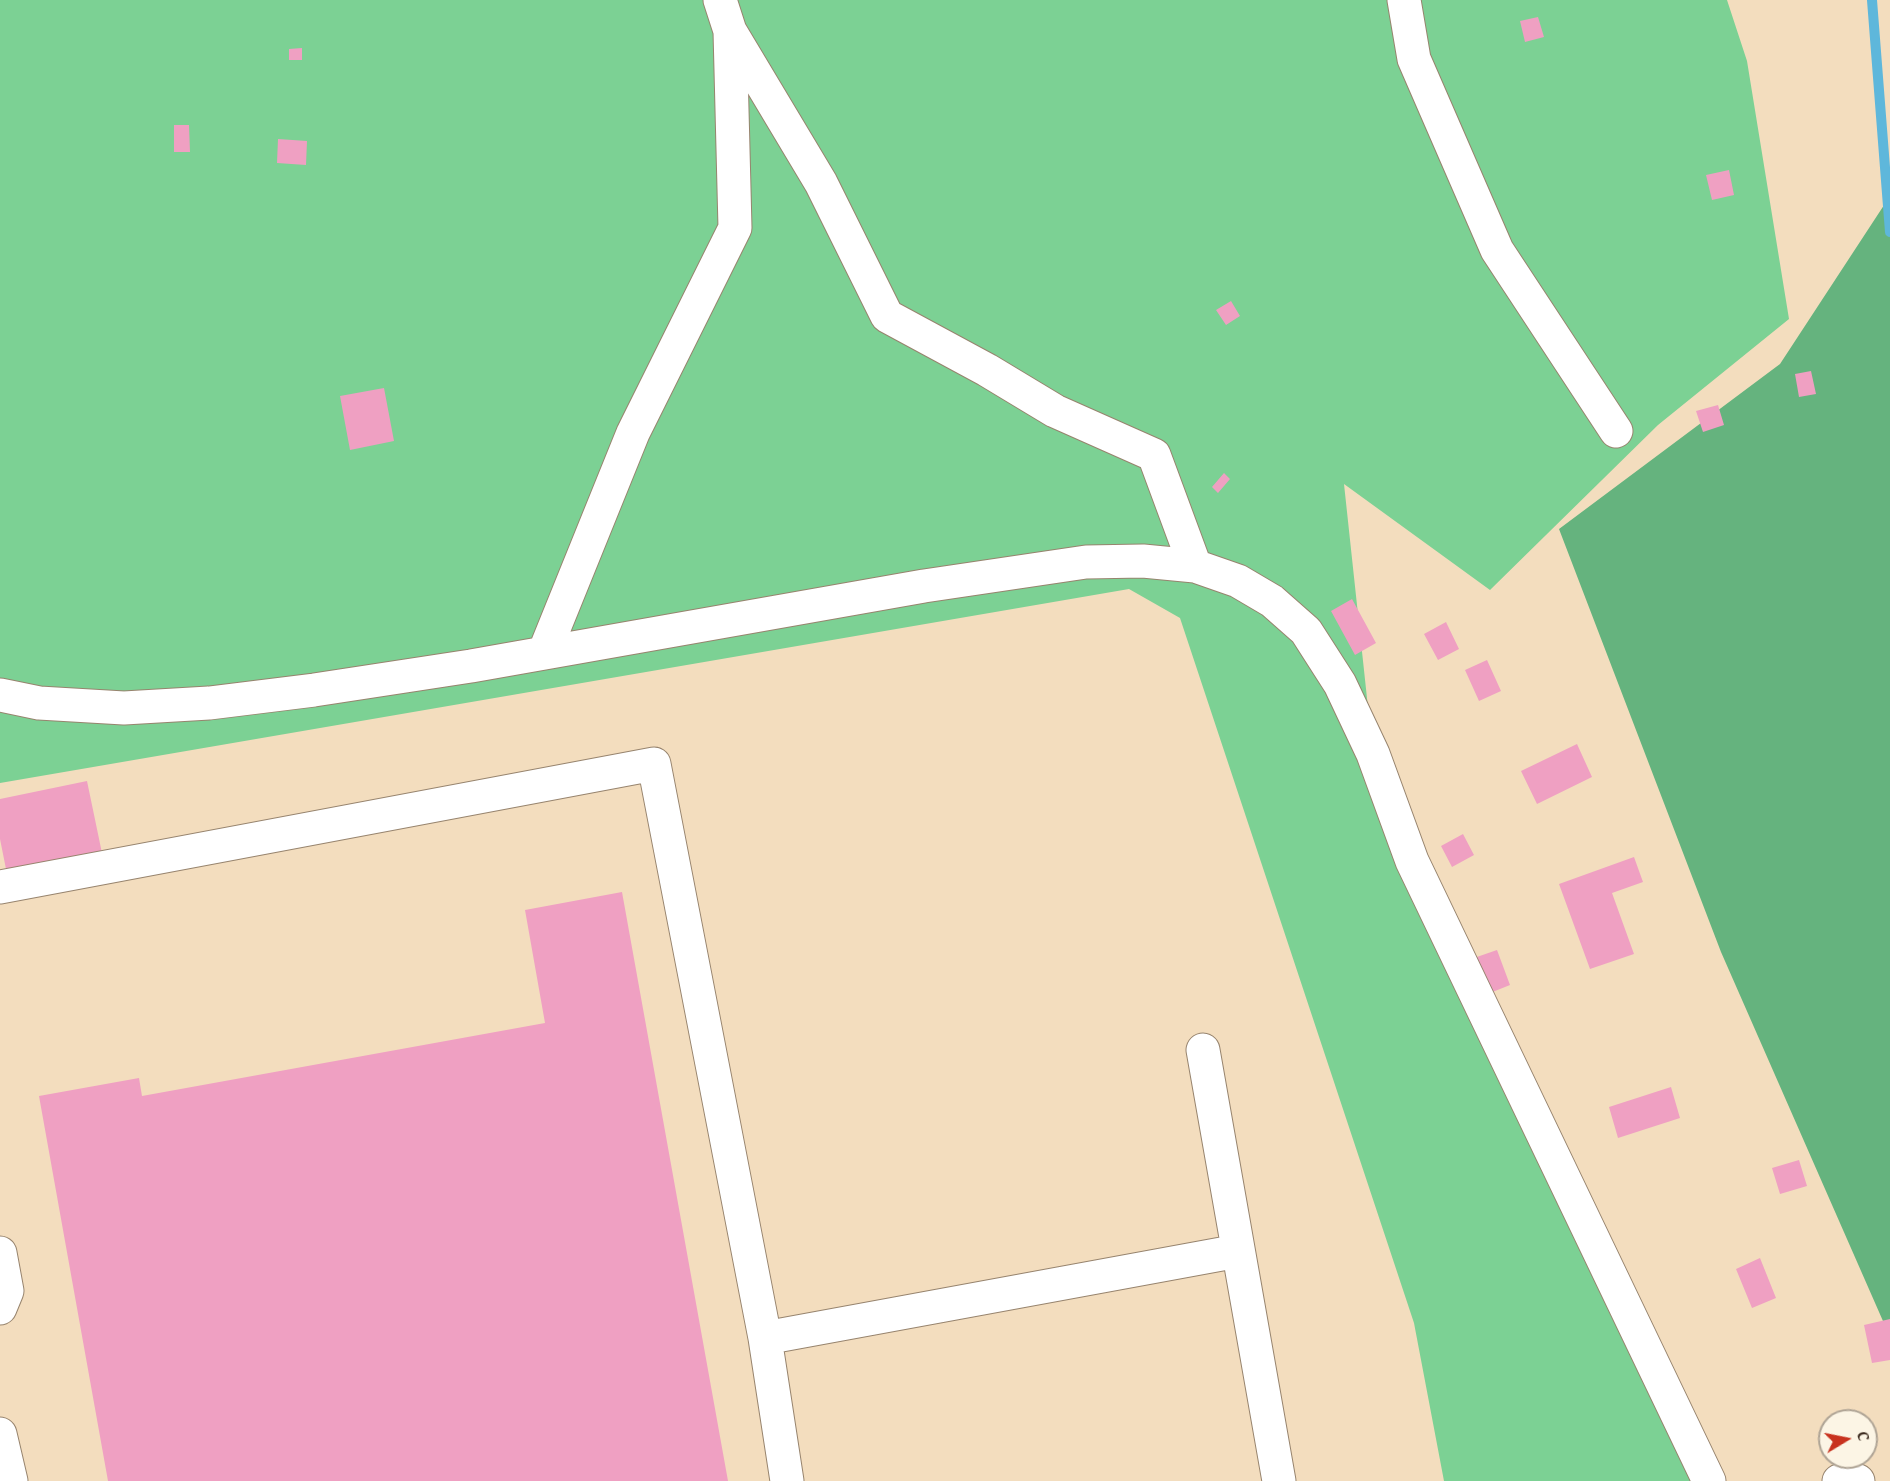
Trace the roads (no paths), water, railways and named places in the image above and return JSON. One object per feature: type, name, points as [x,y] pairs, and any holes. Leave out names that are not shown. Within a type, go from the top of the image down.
[{"type":"street","points":[[720,0],[730,31],[821,183],[886,316],[987,370],[1055,411],[1154,455],[1196,567]]},
{"type":"street","points":[[1404,0],[1414,59],[1497,250],[1617,430]]},
{"type":"street","points":[[544,653],[633,432],[735,228],[730,31]]},
{"type":"street","points":[[0,695],[39,703],[124,708],[209,703],[314,690],[544,653],[924,586],[1086,562],[1143,561],[1196,567],[1238,581],[1272,600],[1306,631],[1340,684],[1373,754],[1417,872],[1708,1481]]},
{"type":"street","points":[[0,887],[654,764],[765,1338],[787,1481]]},
{"type":"street","points":[[1203,1050],[1279,1481]]},
{"type":"street","points":[[765,1338],[1238,1251]]},
{"type":"street","points":[[0,1253],[2,1297]]},
{"type":"street","points":[[0,1434],[11,1481]]},
{"type":"street","points":[[1839,1481],[1850,1478],[1858,1481]]},
{"type":"waterway","points":[[1872,0],[1890,232]]}]
